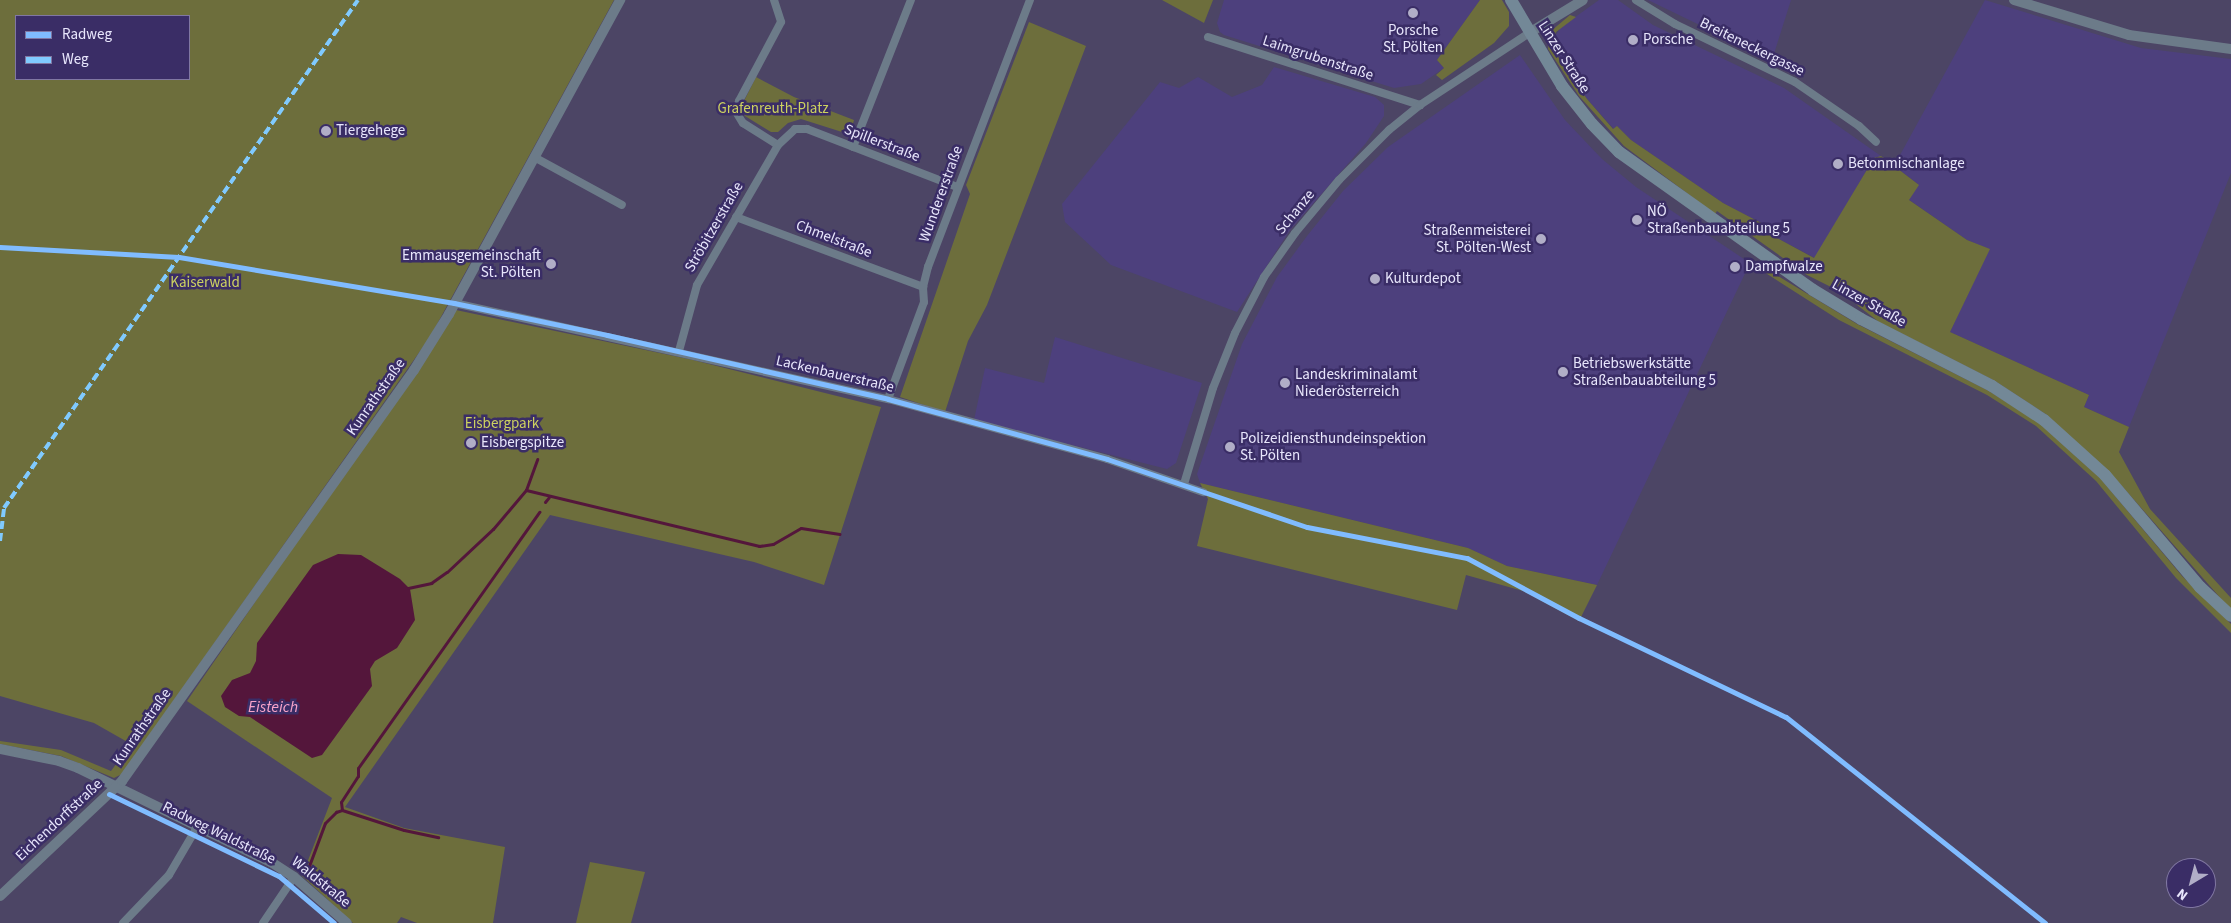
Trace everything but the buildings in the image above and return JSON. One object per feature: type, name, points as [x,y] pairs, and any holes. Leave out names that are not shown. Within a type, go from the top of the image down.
[{"type":"main road","name":"Linzer Straße","points":[[1511,0],[1529,33],[1577,107],[1630,161],[1830,300],[1992,386],[2044,420],[2105,476],[2193,579],[2231,616]]},
{"type":"street","name":"Kunrathstraße","points":[[117,787],[414,370],[454,303],[620,0]]},
{"type":"street","points":[[774,0],[781,22],[738,101],[736,112],[743,123],[778,145]]},
{"type":"street","points":[[854,147],[911,0]]},
{"type":"street","name":"Wundererstraße","points":[[888,399],[924,302],[923,287],[957,187],[1030,0]]},
{"type":"street","points":[[1529,33],[1583,0]]},
{"type":"street","name":"Breiteneckergasse","points":[[1636,0],[1675,24],[1795,82],[1859,126],[1876,142]]},
{"type":"street","points":[[2014,0],[2129,35],[2231,49]]},
{"type":"street","name":"Schanze","points":[[1184,484],[1224,359],[1264,277],[1295,233],[1339,180],[1389,130],[1420,105],[1529,33]]},
{"type":"street","name":"Laimgrubenstraße","points":[[1208,37],[1420,105]]},
{"type":"street","name":"Spillerstraße","points":[[795,129],[807,129],[957,187]]},
{"type":"street","name":"Ströbitzerstraße","points":[[679,351],[697,284],[778,145],[795,129]]},
{"type":"street","points":[[534,157],[622,204]]},
{"type":"street","name":"Chmelstraße","points":[[736,217],[923,287]]},
{"type":"street","name":"Lackenbauerstraße","points":[[454,303],[679,351],[888,399],[1107,459],[1203,492]]},
{"type":"street","name":"Waldstraße","points":[[0,749],[59,761],[271,862],[294,877],[347,923]]},
{"type":"street","name":"Eichendorffstraße","points":[[0,896],[117,787]]},
{"type":"street","points":[[123,923],[169,875],[197,827]]},
{"type":"street","points":[[263,923],[294,877]]},
{"type":"shaded area","name":"Porsche St. Pölten","points":[[1224,0],[1480,0],[1437,60],[1444,68],[1421,84],[1394,88],[1224,35],[1220,32],[1217,23]]},
{"type":"shaded area","points":[[1599,0],[1618,0],[1653,25],[1784,88],[1881,156],[1874,158],[1815,258],[1764,231],[1767,226],[1723,203],[1631,140],[1617,126],[1614,129],[1587,99],[1551,44],[1560,28]]},
{"type":"shaded area","points":[[1648,0],[1791,0],[1772,60]]},
{"type":"shaded area","points":[[1985,0],[2141,48],[2231,59],[2231,173],[2129,427],[2084,407],[2089,395],[1950,332],[1989,249],[1967,240],[1908,199],[1918,184],[1894,166]]},
{"type":"shaded area","points":[[1520,55],[1565,120],[1602,159],[1636,187],[1750,263],[1597,585],[1507,566],[1468,548],[1200,483],[1197,474],[1242,344],[1277,277],[1307,236],[1343,191],[1388,147]]},
{"type":"shaded area","points":[[1274,67],[1375,97],[1384,105],[1384,116],[1366,143],[1290,230],[1237,312],[1111,265],[1065,222],[1062,204],[1160,82],[1179,88],[1198,77],[1232,97],[1262,85]]},
{"type":"shaded area","points":[[1055,337],[1202,383],[1176,463],[1167,469],[974,420],[985,368],[1044,383]]},
{"type":"green space","name":"Kaiserwald","points":[[0,0],[614,0],[430,337],[122,774],[114,778],[61,756],[0,744],[0,741],[61,750],[111,771],[131,744],[94,723],[0,696]]},
{"type":"green space","points":[[1162,0],[1213,0],[1204,23]]},
{"type":"green space","points":[[1480,0],[1502,0],[1509,12],[1509,26],[1494,43],[1442,80],[1436,75],[1444,68],[1437,60]]},
{"type":"green space","points":[[1570,15],[1576,17],[1556,32],[1551,44],[1553,50],[1587,99],[1613,129],[1617,126],[1631,140],[1723,203],[1767,226],[1764,231],[1814,258],[1874,158],[1881,156],[1919,185],[1909,200],[1967,240],[1990,249],[1950,332],[2089,395],[2084,407],[2129,427],[2119,452],[2150,509],[2231,598],[2231,610],[2121,485],[2047,415],[1995,381],[1879,322],[1839,291],[1807,275],[1717,211],[1715,214],[1624,146],[1579,96],[1548,49],[1551,31]]},
{"type":"green space","points":[[1029,22],[1086,46],[987,305],[968,341],[945,412],[900,397],[970,194],[966,185]]},
{"type":"green space","name":"Grafenreuth-Platz","points":[[756,77],[794,97],[854,120],[852,127],[842,132],[801,119],[788,123],[778,132],[771,132],[745,116],[740,109]]},
{"type":"green space","points":[[1755,262],[1857,324],[1989,391],[2039,423],[2100,478],[2182,576],[2231,624],[2231,633],[2176,578],[2096,481],[2036,426],[1987,395],[1839,320],[1750,263]]},
{"type":"green space","name":"Eisbergpark","points":[[456,310],[693,360],[881,407],[824,585],[754,562],[550,515],[345,807],[404,828],[505,847],[493,923],[417,923],[401,917],[397,923],[353,923],[302,876],[332,798],[187,701]]},
{"type":"green space","points":[[1200,483],[1468,548],[1507,566],[1597,585],[1579,621],[1523,591],[1466,575],[1457,610],[1197,546],[1208,499]]},
{"type":"green space","points":[[590,862],[645,872],[631,923],[576,923]]},
{"type":"water","name":"Eisteich","points":[[338,554],[361,555],[400,579],[410,589],[415,620],[397,648],[375,661],[370,669],[372,686],[322,755],[312,758],[250,717],[239,716],[225,707],[221,696],[232,680],[250,673],[256,661],[257,643],[313,565]]},
{"type":"waterway","points":[[526,490],[537,459]]},
{"type":"waterway","points":[[408,588],[431,583],[447,572],[493,529],[526,490],[759,546],[773,544],[801,528],[840,534]]},
{"type":"waterway","points":[[545,502],[549,497]]},
{"type":"waterway","points":[[342,810],[341,802],[358,776],[358,768],[539,512]]},
{"type":"waterway","points":[[306,874],[325,823],[336,812],[342,810],[404,830],[438,837]]},
{"type":"marked path","points":[[0,541],[4,508],[358,0]]},
{"type":"cycle path","points":[[0,247],[179,257],[454,303],[607,335],[888,399],[1107,459],[1307,527],[1467,558],[1579,618],[1786,717],[2045,923]]},
{"type":"cycle path","name":"Radweg Waldstraße","points":[[109,794],[279,876],[334,923]]},
{"type":"place","name":"Porsche St. Pölten","points":[[1413,13]]},
{"type":"place","name":"Porsche","points":[[1633,40]]},
{"type":"place","name":"Tiergehege","points":[[326,131]]},
{"type":"place","name":"Betonmischanlage","points":[[1838,164]]},
{"type":"place","name":"NÖ Straßenbauabteilung 5","points":[[1637,220]]},
{"type":"place","name":"Straßenmeisterei St. Pölten-West","points":[[1541,239]]},
{"type":"place","name":"Emmausgemeinschaft St. Pölten","points":[[551,264]]},
{"type":"place","name":"Dampfwalze","points":[[1735,267]]},
{"type":"place","name":"Kulturdepot","points":[[1375,279]]},
{"type":"place","name":"Betriebswerkstätte Straßenbauabteilung 5","points":[[1563,372]]},
{"type":"place","name":"Landeskriminalamt Niederösterreich","points":[[1285,383]]},
{"type":"place","name":"Eisbergspitze","points":[[471,443]]},
{"type":"place","name":"Polizeidiensthundeinspektion St. Pölten","points":[[1230,447]]}]
